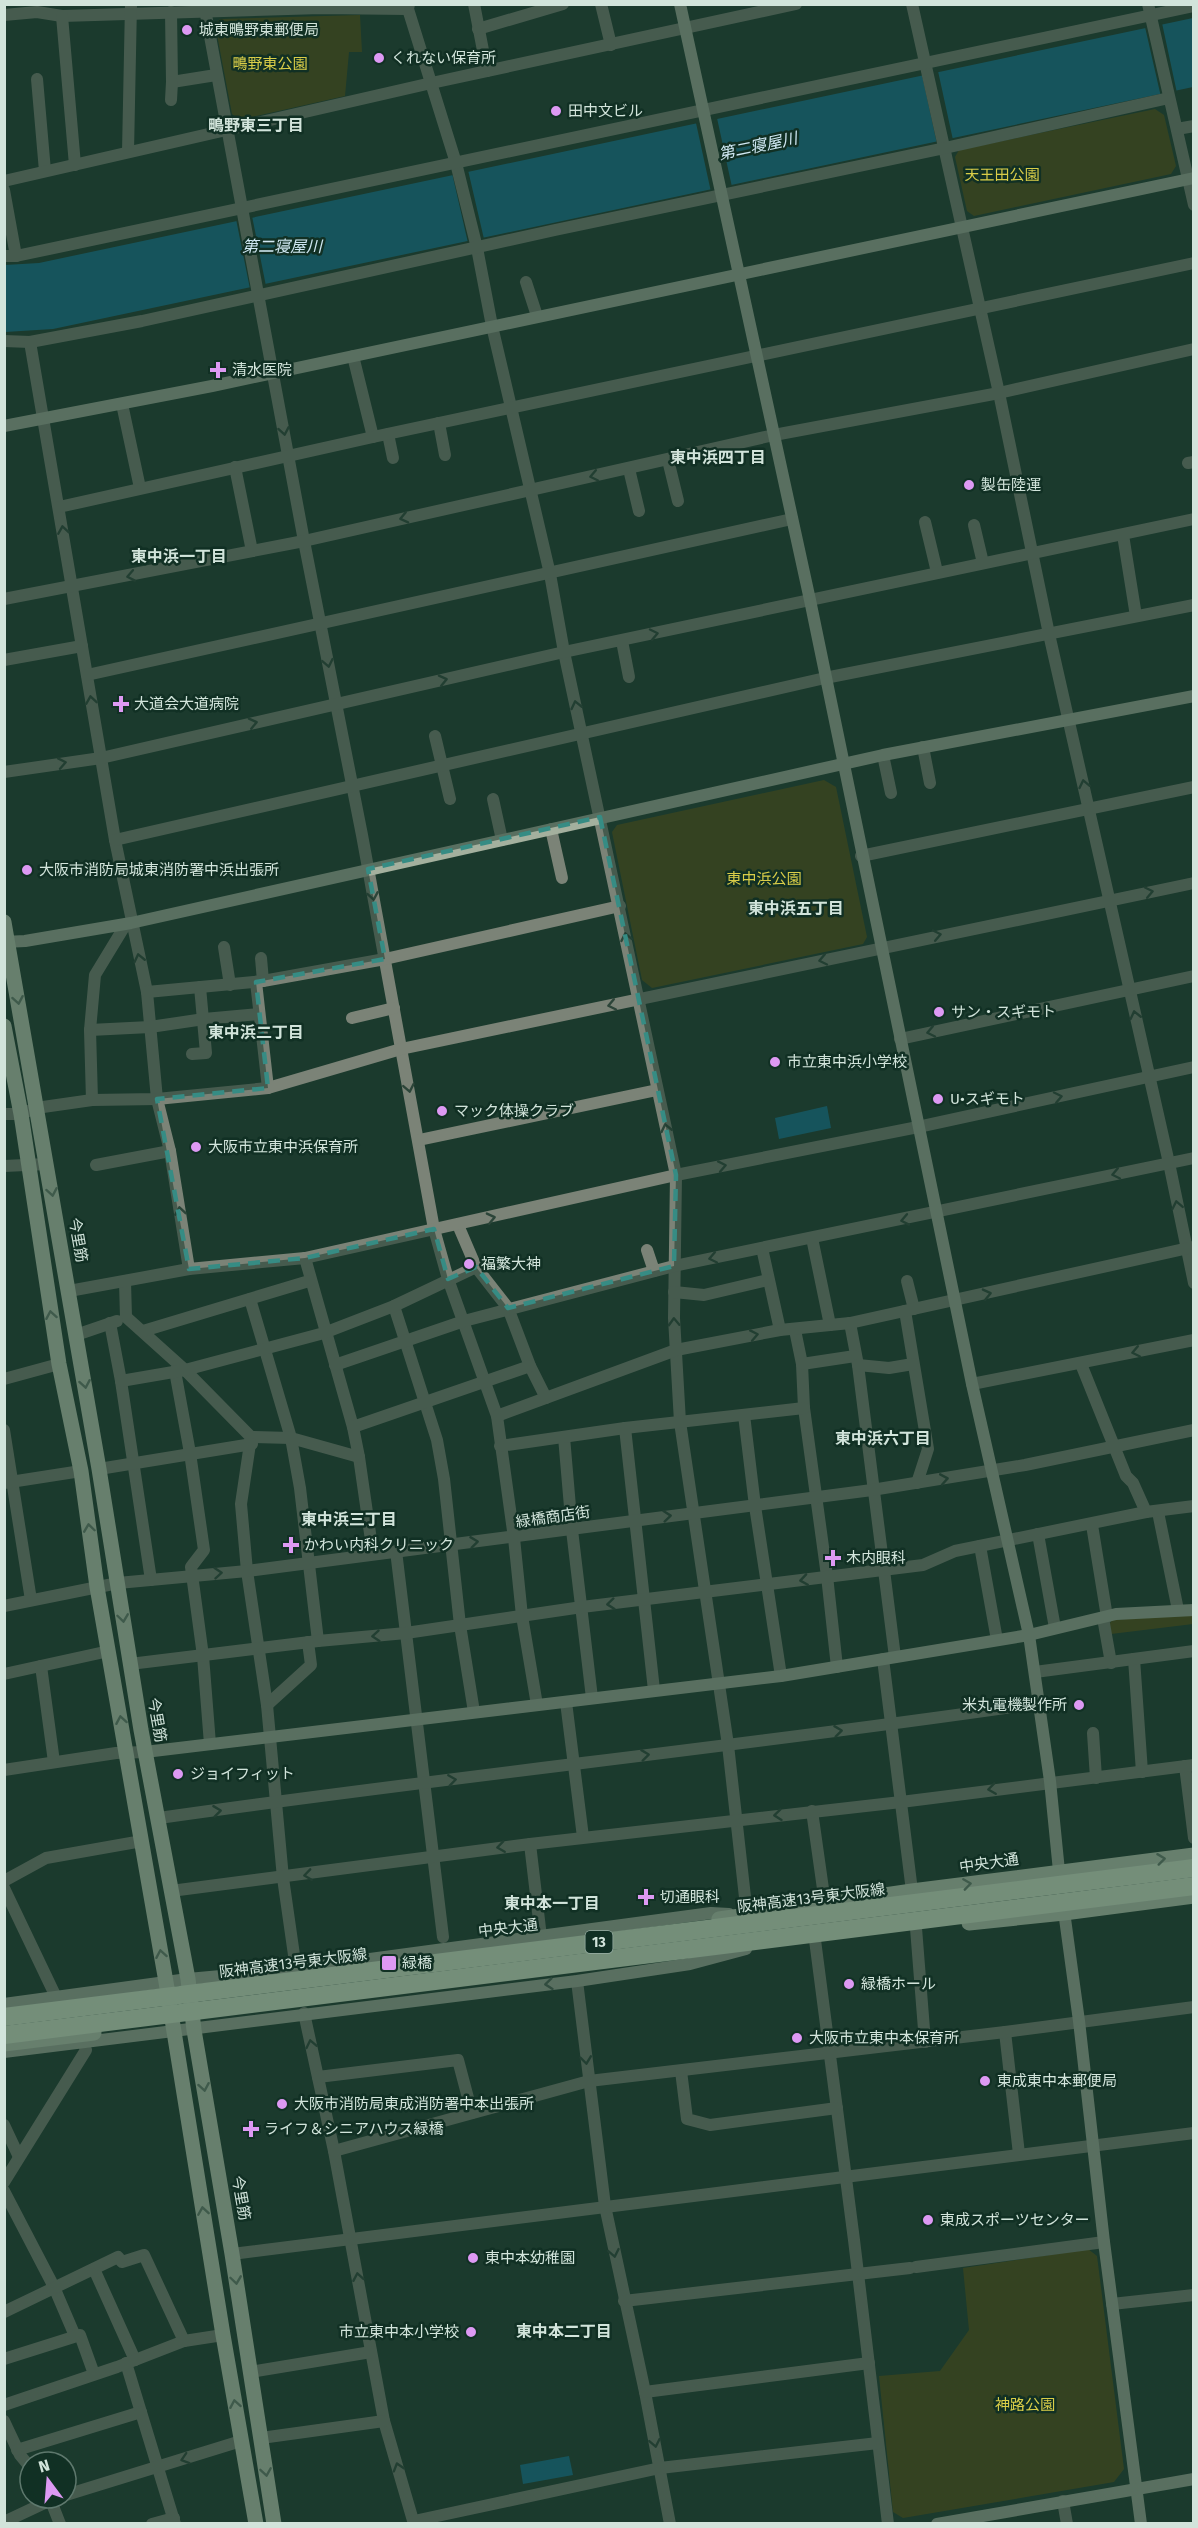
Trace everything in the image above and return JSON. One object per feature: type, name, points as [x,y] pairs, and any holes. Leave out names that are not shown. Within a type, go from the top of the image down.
[{"type":"highway","name":"阪神高速13号東大阪線","points":[[5,2007],[1194,1868]]},
{"type":"highway","name":"13","points":[[4,2035],[1194,1886]]},
{"type":"main road","name":"今里筋","points":[[4,922],[69,1291],[145,1752],[188,1979],[194,2030],[274,2523]]},
{"type":"main road","points":[[4,1026],[8,1061],[21,1114],[59,1364],[81,1471],[97,1587],[166,1982],[256,2523]]},
{"type":"main road","name":"中央大通","points":[[5,2007],[291,1976],[660,1928],[912,1891],[1194,1856]]},
{"type":"main road","points":[[4,2044],[750,1948],[1194,1896]]},
{"type":"street","points":[[474,4],[487,71]]},
{"type":"street","points":[[478,29],[563,4]]},
{"type":"street","points":[[601,4],[610,45]]},
{"type":"street","points":[[680,4],[810,600],[954,1301],[1006,1541],[1029,1635],[1050,1781],[1104,2242],[1141,2523]]},
{"type":"street","points":[[4,181],[227,129],[796,4]]},
{"type":"street","points":[[912,4],[999,393],[1049,634],[1190,1248],[1194,1283]]},
{"type":"street","points":[[4,190],[10,256],[242,213],[928,69],[1194,6]]},
{"type":"street","points":[[4,15],[37,8],[62,16],[82,10],[131,9],[171,12],[204,8],[409,7],[457,167],[492,326],[532,489],[564,652],[676,1175],[674,1292],[680,1422],[728,1745],[747,1915],[711,1913],[297,1969],[188,1979],[56,1997],[5,2007]]},
{"type":"street","points":[[204,8],[368,868],[434,1229],[448,1279],[497,1416],[522,1616],[537,1705]]},
{"type":"street","points":[[128,152],[131,9]]},
{"type":"street","points":[[171,12],[171,100]]},
{"type":"street","points":[[1150,15],[1191,178],[1194,205]]},
{"type":"street","points":[[62,16],[75,165]]},
{"type":"street","points":[[172,82],[216,75]]},
{"type":"street","points":[[37,79],[45,171]]},
{"type":"street","points":[[4,341],[30,342],[142,321],[258,291],[1169,97]]},
{"type":"street","points":[[1178,129],[1194,126]]},
{"type":"street","points":[[4,426],[274,373],[1191,178]]},
{"type":"street","points":[[59,507],[373,437],[1194,263]]},
{"type":"street","points":[[526,282],[537,316]]},
{"type":"street","points":[[30,342],[129,923],[147,992],[157,1099],[170,1151],[189,1269]]},
{"type":"street","points":[[4,599],[71,588],[304,541],[774,435],[999,393],[1194,349]]},
{"type":"street","points":[[353,356],[373,437]]},
{"type":"street","points":[[122,404],[140,488]]},
{"type":"street","points":[[439,423],[445,455]]},
{"type":"street","points":[[388,434],[393,458]]},
{"type":"street","points":[[668,460],[678,501]]},
{"type":"street","points":[[235,467],[252,551]]},
{"type":"street","points":[[629,469],[639,511]]},
{"type":"street","points":[[87,675],[792,519]]},
{"type":"street","points":[[4,772],[101,758],[564,652],[1194,519]]},
{"type":"street","points":[[925,522],[936,572]]},
{"type":"street","points":[[974,525],[983,563]]},
{"type":"street","points":[[1123,535],[1136,616]]},
{"type":"street","points":[[115,840],[825,678],[1194,605]]},
{"type":"street","points":[[622,641],[629,677]]},
{"type":"street","points":[[4,660],[82,645]]},
{"type":"street","points":[[6,942],[25,941],[129,923],[883,755],[1194,696]]},
{"type":"street","points":[[435,736],[450,799]]},
{"type":"street","points":[[923,747],[930,783]]},
{"type":"street","points":[[883,755],[891,793]]},
{"type":"street","points":[[861,856],[1194,787]]},
{"type":"street","points":[[493,799],[502,840]]},
{"type":"street","points":[[551,828],[562,878]]},
{"type":"street","points":[[4,1114],[21,1114],[36,1108],[92,1100],[157,1099],[268,1088],[401,1049],[1194,883]]},
{"type":"street","points":[[147,992],[260,982],[385,959],[620,906]]},
{"type":"street","points":[[92,1100],[90,1030],[95,975],[129,923]]},
{"type":"street","points":[[224,947],[230,985]]},
{"type":"street","points":[[261,958],[259,1014],[268,1088]]},
{"type":"street","points":[[900,1039],[1194,976]]},
{"type":"street","points":[[192,1054],[206,1053],[200,987]]},
{"type":"street","points":[[352,1018],[394,1008]]},
{"type":"street","points":[[90,1030],[150,1027],[259,1014]]},
{"type":"street","points":[[69,1291],[189,1269],[305,1258],[676,1175],[918,1127],[1194,1067]]},
{"type":"street","points":[[419,1140],[657,1090]]},
{"type":"street","points":[[96,1165],[170,1151]]},
{"type":"street","points":[[335,1365],[508,1308],[674,1266],[936,1214],[1194,1158]]},
{"type":"street","points":[[4,1166],[47,1164]]},
{"type":"street","points":[[458,1225],[476,1267],[508,1308],[530,1366],[546,1398]]},
{"type":"street","points":[[812,1238],[830,1325]]},
{"type":"street","points":[[762,1248],[780,1330]]},
{"type":"street","points":[[497,1416],[676,1350],[780,1330],[850,1323],[1190,1248]]},
{"type":"street","points":[[647,1250],[654,1271]]},
{"type":"street","points":[[305,1258],[309,1281],[335,1365],[359,1456],[373,1554]]},
{"type":"street","points":[[121,1381],[180,1370],[324,1333],[394,1305],[476,1267]]},
{"type":"street","points":[[674,1292],[704,1295],[768,1280]]},
{"type":"street","points":[[143,1331],[309,1281]]},
{"type":"street","points":[[907,1281],[912,1364],[928,1449],[917,1483]]},
{"type":"street","points":[[125,1282],[126,1317],[143,1331],[251,1440]]},
{"type":"street","points":[[250,1299],[291,1438],[309,1561],[313,1642],[311,1665],[267,1705]]},
{"type":"street","points":[[394,1305],[426,1403],[438,1450],[452,1545],[460,1625],[474,1712]]},
{"type":"street","points":[[76,1335],[126,1317]]},
{"type":"street","points":[[110,1323],[151,1580]]},
{"type":"street","points":[[850,1323],[883,1569],[892,1725],[912,1891]]},
{"type":"street","points":[[795,1330],[802,1364],[804,1408],[837,1666]]},
{"type":"street","points":[[972,1384],[1194,1340]]},
{"type":"street","points":[[802,1364],[856,1360],[889,1368],[912,1364]]},
{"type":"street","points":[[5,1378],[59,1364]]},
{"type":"street","points":[[1081,1364],[1116,1445],[1126,1476],[1152,1512],[1178,1610]]},
{"type":"street","points":[[352,1427],[530,1366]]},
{"type":"street","points":[[180,1370],[204,1550],[191,1567],[203,1656],[210,1744]]},
{"type":"street","points":[[500,1446],[625,1428],[804,1408]]},
{"type":"street","points":[[744,1416],[755,1506],[782,1676]]},
{"type":"street","points":[[625,1428],[654,1690]]},
{"type":"street","points":[[4,1430],[9,1483],[31,1600]]},
{"type":"street","name":"緑橋商店街","points":[[4,1606],[118,1583],[248,1571],[309,1561],[514,1538],[872,1490],[991,1471],[1194,1430]]},
{"type":"street","points":[[564,1437],[572,1530],[592,1698]]},
{"type":"street","points":[[99,1469],[251,1440],[291,1438],[359,1456]]},
{"type":"street","points":[[251,1440],[241,1504],[267,1705],[284,1878],[297,1969]]},
{"type":"street","points":[[9,1483],[81,1471]]},
{"type":"street","points":[[130,1664],[406,1633],[582,1607],[923,1565],[955,1551],[1152,1512],[1194,1506]]},
{"type":"street","points":[[1092,1525],[1111,1663]]},
{"type":"street","points":[[1038,1534],[1055,1628]]},
{"type":"street","points":[[980,1546],[997,1640]]},
{"type":"street","points":[[396,1551],[444,1936]]},
{"type":"street","points":[[4,1770],[126,1752],[145,1752],[782,1676],[1029,1635],[1105,1617],[1194,1610]]},
{"type":"street","points":[[5,1673],[109,1651]]},
{"type":"street","points":[[1035,1672],[1194,1651]]},
{"type":"street","points":[[1134,1659],[1143,1772]]},
{"type":"street","points":[[41,1666],[54,1762]]},
{"type":"street","points":[[566,1702],[583,1837]]},
{"type":"street","points":[[159,1818],[574,1763],[892,1725],[1040,1703]]},
{"type":"street","points":[[1093,1733],[1096,1778]]},
{"type":"street","points":[[171,1892],[583,1837],[901,1802],[1050,1781],[1096,1778],[1189,1766],[1194,1838]]},
{"type":"street","points":[[813,1811],[825,1903]]},
{"type":"street","points":[[4,1881],[46,1858],[142,1841]]},
{"type":"street","points":[[530,1844],[541,1937]]},
{"type":"street","points":[[4,1888],[56,1997]]},
{"type":"street","points":[[916,1928],[925,2042]]},
{"type":"street","points":[[815,1940],[859,2273],[888,2523]]},
{"type":"street","points":[[4,2052],[194,2030],[304,2013],[577,1981],[690,1964],[750,1948]]},
{"type":"street","points":[[577,1981],[605,2206],[645,2392],[670,2523]]},
{"type":"street","points":[[334,2151],[589,2081],[925,2042],[1194,2007]]},
{"type":"street","points":[[304,2013],[334,2151],[384,2421],[414,2522],[660,2468],[878,2443]]},
{"type":"street","points":[[1005,2032],[1019,2154]]},
{"type":"street","points":[[4,2182],[86,2050],[83,2042]]},
{"type":"street","points":[[318,2077],[458,2060],[472,2113]]},
{"type":"street","points":[[681,2070],[687,2119],[710,2125],[837,2108]]},
{"type":"street","points":[[4,2125],[19,2157]]},
{"type":"street","points":[[232,2254],[845,2175],[1194,2133]]},
{"type":"street","points":[[4,2191],[54,2287],[75,2336]]},
{"type":"street","points":[[624,2301],[1104,2242]]},
{"type":"street","points":[[6,2308],[118,2257],[122,2262],[144,2256],[184,2341]]},
{"type":"street","points":[[94,2269],[131,2361],[141,2412],[175,2521],[152,2523]]},
{"type":"street","points":[[1112,2304],[1194,2295]]},
{"type":"street","points":[[4,2359],[80,2335],[94,2374]]},
{"type":"street","points":[[4,2404],[184,2341],[223,2335]]},
{"type":"street","points":[[250,2372],[371,2352]]},
{"type":"street","points":[[645,2392],[869,2363]]},
{"type":"street","points":[[4,2421],[18,2450],[141,2412]]},
{"type":"street","points":[[261,2438],[384,2421]]},
{"type":"street","points":[[78,2491],[241,2441]]},
{"type":"street","points":[[937,2523],[1001,2518],[1063,2501],[1194,2479]]},
{"type":"street","points":[[1063,2501],[1067,2523]]},
{"type":"street","points":[[4,2522],[31,2510]]},
{"type":"highlighted area","points":[[600,817],[676,1175],[674,1266],[508,1308],[476,1267],[448,1279],[434,1229],[305,1258],[189,1269],[157,1099],[268,1088],[256,982],[385,959],[368,869]]},
{"type":"green space","name":"鴫野東公園","points":[[360,15],[362,52],[349,52],[345,96],[239,120],[232,114],[215,24],[220,19]]},
{"type":"green space","name":"天王田公園","points":[[1155,109],[1164,115],[1176,166],[1171,174],[974,216],[967,211],[955,157],[959,150]]},
{"type":"green space","name":"東中浜公園","points":[[824,780],[836,787],[867,937],[863,944],[652,988],[642,980],[612,832],[617,825]]},
{"type":"green space","points":[[1193,1614],[1193,1624],[1111,1634],[1108,1626],[1112,1620]]},
{"type":"green space","name":"神路公園","points":[[1088,2249],[1097,2256],[1124,2469],[1114,2482],[903,2518],[893,2512],[879,2376],[940,2371],[969,2330],[963,2268]]},
{"type":"water","name":"第二寝屋川","points":[[1193,18],[1193,87],[53,329],[5,332],[5,265],[39,263]]},
{"type":"water","points":[[827,1106],[831,1128],[779,1139],[775,1118]]},
{"type":"water","points":[[569,2456],[573,2475],[523,2484],[520,2465]]},
{"type":"pier","points":[[1162,23],[1177,93],[1161,97],[1145,27]]},
{"type":"pier","points":[[938,71],[953,140],[937,144],[922,75]]},
{"type":"pier","points":[[717,118],[732,187],[711,192],[696,123]]},
{"type":"pier","points":[[468,170],[484,239],[468,243],[452,173]]},
{"type":"pier","points":[[252,216],[266,286],[250,289],[236,219]]},
{"type":"place","name":"城東鴫野東郵便局","points":[[187,30]]},
{"type":"place","name":"くれない保育所","points":[[379,58]]},
{"type":"place","name":"田中文ビル","points":[[556,111]]},
{"type":"place","name":"清水医院","points":[[218,370]]},
{"type":"place","name":"製缶陸運","points":[[969,485]]},
{"type":"place","name":"大道会大道病院","points":[[121,704]]},
{"type":"place","name":"大阪市消防局城東消防署中浜出張所","points":[[27,870]]},
{"type":"place","name":"サン・スギモト","points":[[939,1012]]},
{"type":"place","name":"市立東中浜小学校","points":[[775,1062]]},
{"type":"place","name":"U•スギモト","points":[[938,1099]]},
{"type":"place","name":"マック体操クラブ","points":[[442,1111]]},
{"type":"place","name":"大阪市立東中浜保育所","points":[[196,1147]]},
{"type":"place","name":"福繁大神","points":[[469,1264]]},
{"type":"place","name":"かわい内科クリニック","points":[[291,1545]]},
{"type":"place","name":"木内眼科","points":[[833,1558]]},
{"type":"place","name":"米丸電機製作所","points":[[1079,1705]]},
{"type":"place","name":"ジョイフィット","points":[[178,1774]]},
{"type":"place","name":"切通眼科","points":[[646,1897]]},
{"type":"place","name":"緑橋","points":[[389,1963]]},
{"type":"place","name":"緑橋ホール","points":[[849,1984]]},
{"type":"place","name":"大阪市立東中本保育所","points":[[797,2038]]},
{"type":"place","name":"東成東中本郵便局","points":[[985,2081]]},
{"type":"place","name":"大阪市消防局東成消防署中本出張所","points":[[282,2104]]},
{"type":"place","name":"ライフ＆シニアハウス緑橋","points":[[251,2129]]},
{"type":"place","name":"東成スポーツセンター","points":[[928,2220]]},
{"type":"place","name":"東中本幼稚園","points":[[473,2258]]},
{"type":"place","name":"市立東中本小学校","points":[[471,2332]]},
{"type":"district","name":"鴫野東三丁目","points":[[256,125]]},
{"type":"district","name":"東中浜四丁目","points":[[718,457]]},
{"type":"district","name":"東中浜一丁目","points":[[179,556]]},
{"type":"district","name":"東中浜五丁目","points":[[796,908]]},
{"type":"district","name":"東中浜二丁目","points":[[256,1032]]},
{"type":"district","name":"東中浜六丁目","points":[[883,1438]]},
{"type":"district","name":"東中浜三丁目","points":[[349,1519]]},
{"type":"district","name":"東中本一丁目","points":[[552,1903]]},
{"type":"district","name":"東中本二丁目","points":[[564,2331]]}]
